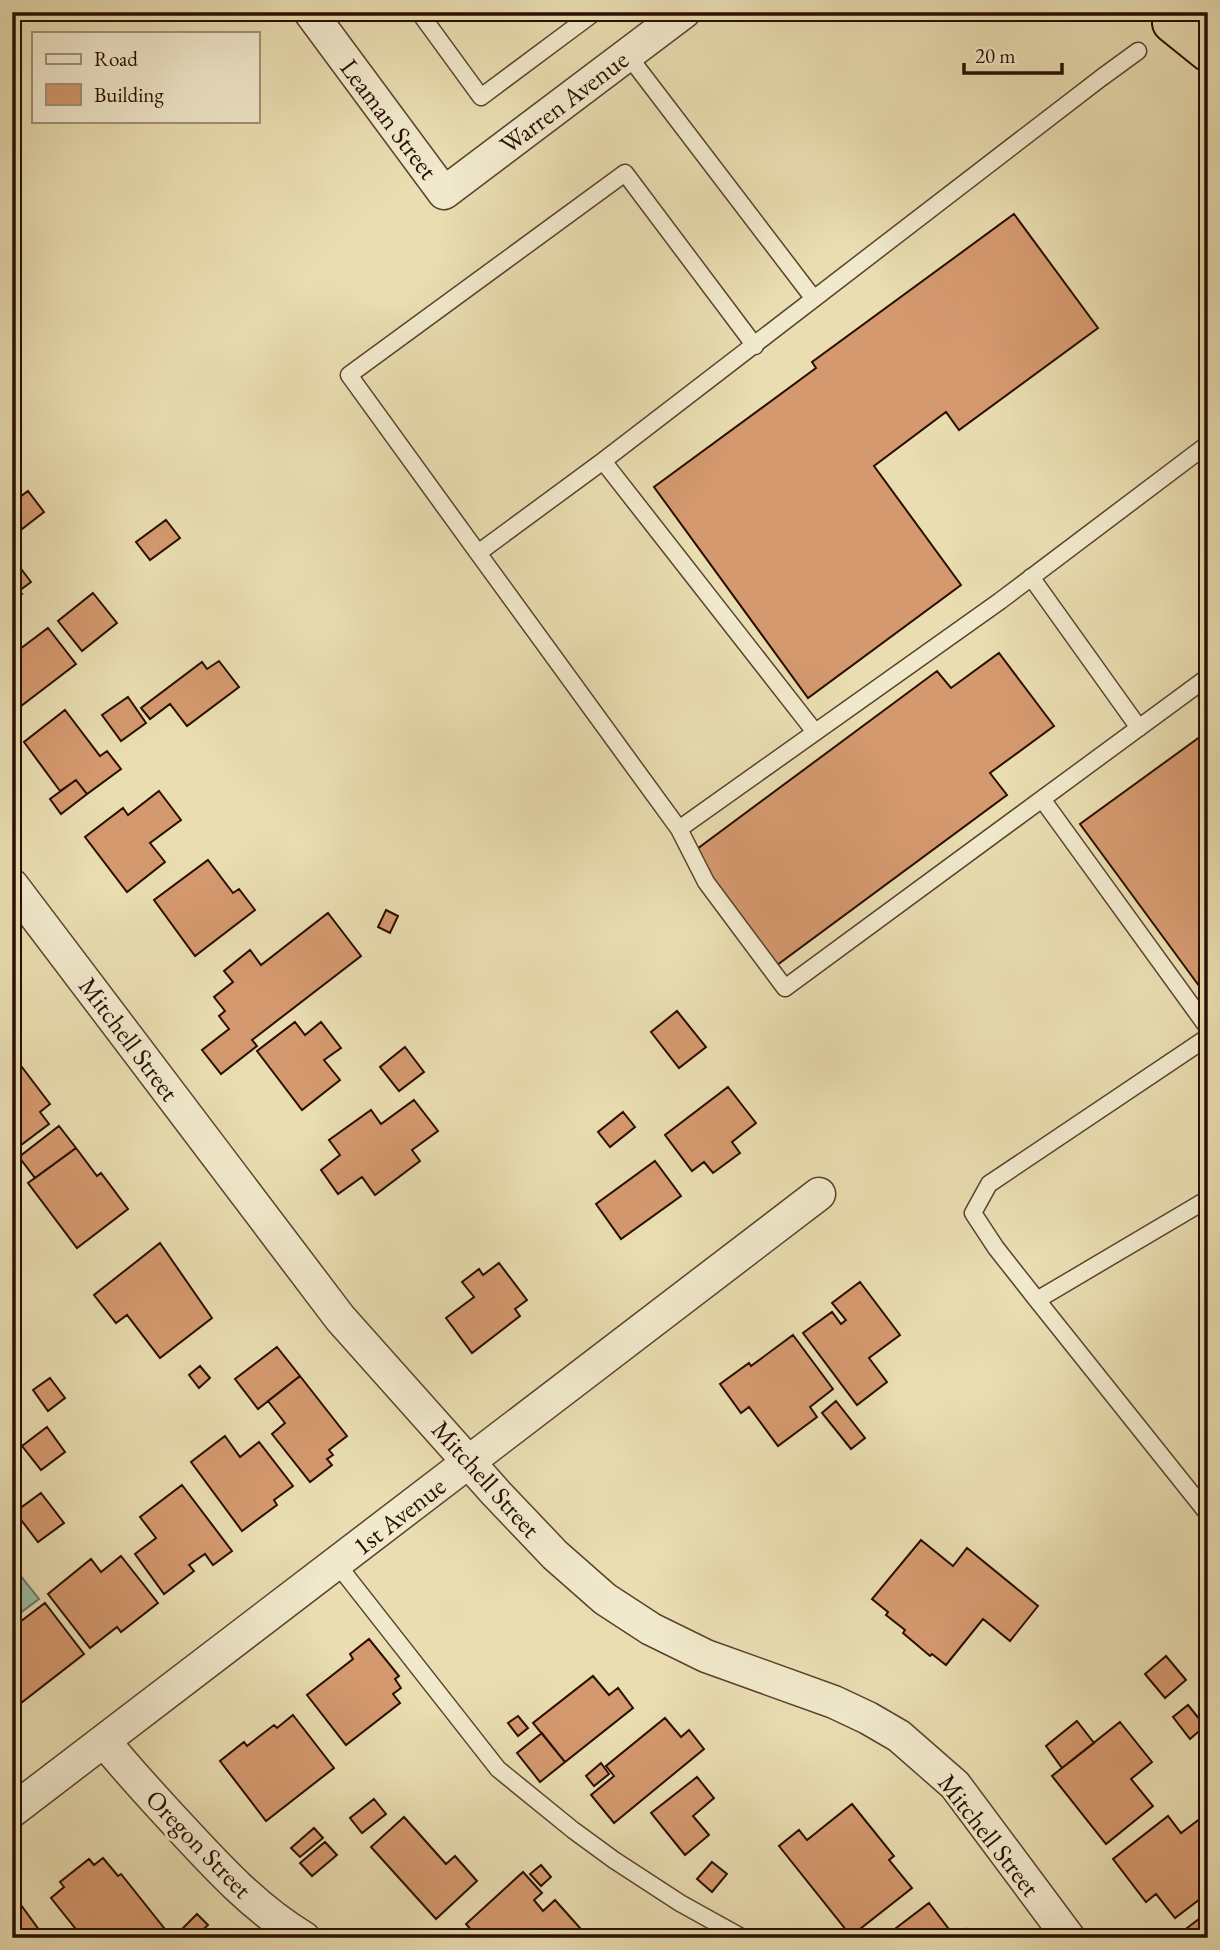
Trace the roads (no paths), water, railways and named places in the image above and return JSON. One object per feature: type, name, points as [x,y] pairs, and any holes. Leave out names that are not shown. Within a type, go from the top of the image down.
[{"type":"highway","points":[[1172,23],[1208,52]]},
{"type":"street","name":"Leaman Street","points":[[310,12],[444,193]]},
{"type":"street","name":"Warren Avenue","points":[[444,193],[684,12]]},
{"type":"street","name":"Mitchell Street","points":[[12,885],[346,1324],[468,1462],[555,1555],[622,1613],[706,1656],[834,1702],[899,1736],[955,1785],[1069,1938]]},
{"type":"street","name":"1st Avenue","points":[[12,1811],[819,1194]]},
{"type":"street","name":"Oregon Street","points":[[104,1741],[130,1773],[223,1872],[253,1900],[303,1938]]},
{"type":"lane","points":[[419,12],[481,97],[574,18],[595,12]]},
{"type":"lane","points":[[478,553],[603,461],[1138,51]]},
{"type":"lane","points":[[627,54],[814,299]]},
{"type":"lane","points":[[755,345],[625,173],[349,375],[679,829],[706,882],[785,988],[1208,677]]},
{"type":"lane","points":[[679,829],[1031,578],[1208,443]]},
{"type":"lane","points":[[603,461],[815,732]]},
{"type":"lane","points":[[1031,578],[1139,728]]},
{"type":"lane","points":[[1042,799],[1208,1028]]},
{"type":"lane","points":[[1208,1037],[989,1184],[973,1213],[996,1248],[1208,1514]]},
{"type":"lane","points":[[1037,1300],[1208,1199]]},
{"type":"lane","points":[[337,1564],[498,1769],[614,1860],[680,1903],[743,1938]]}]
